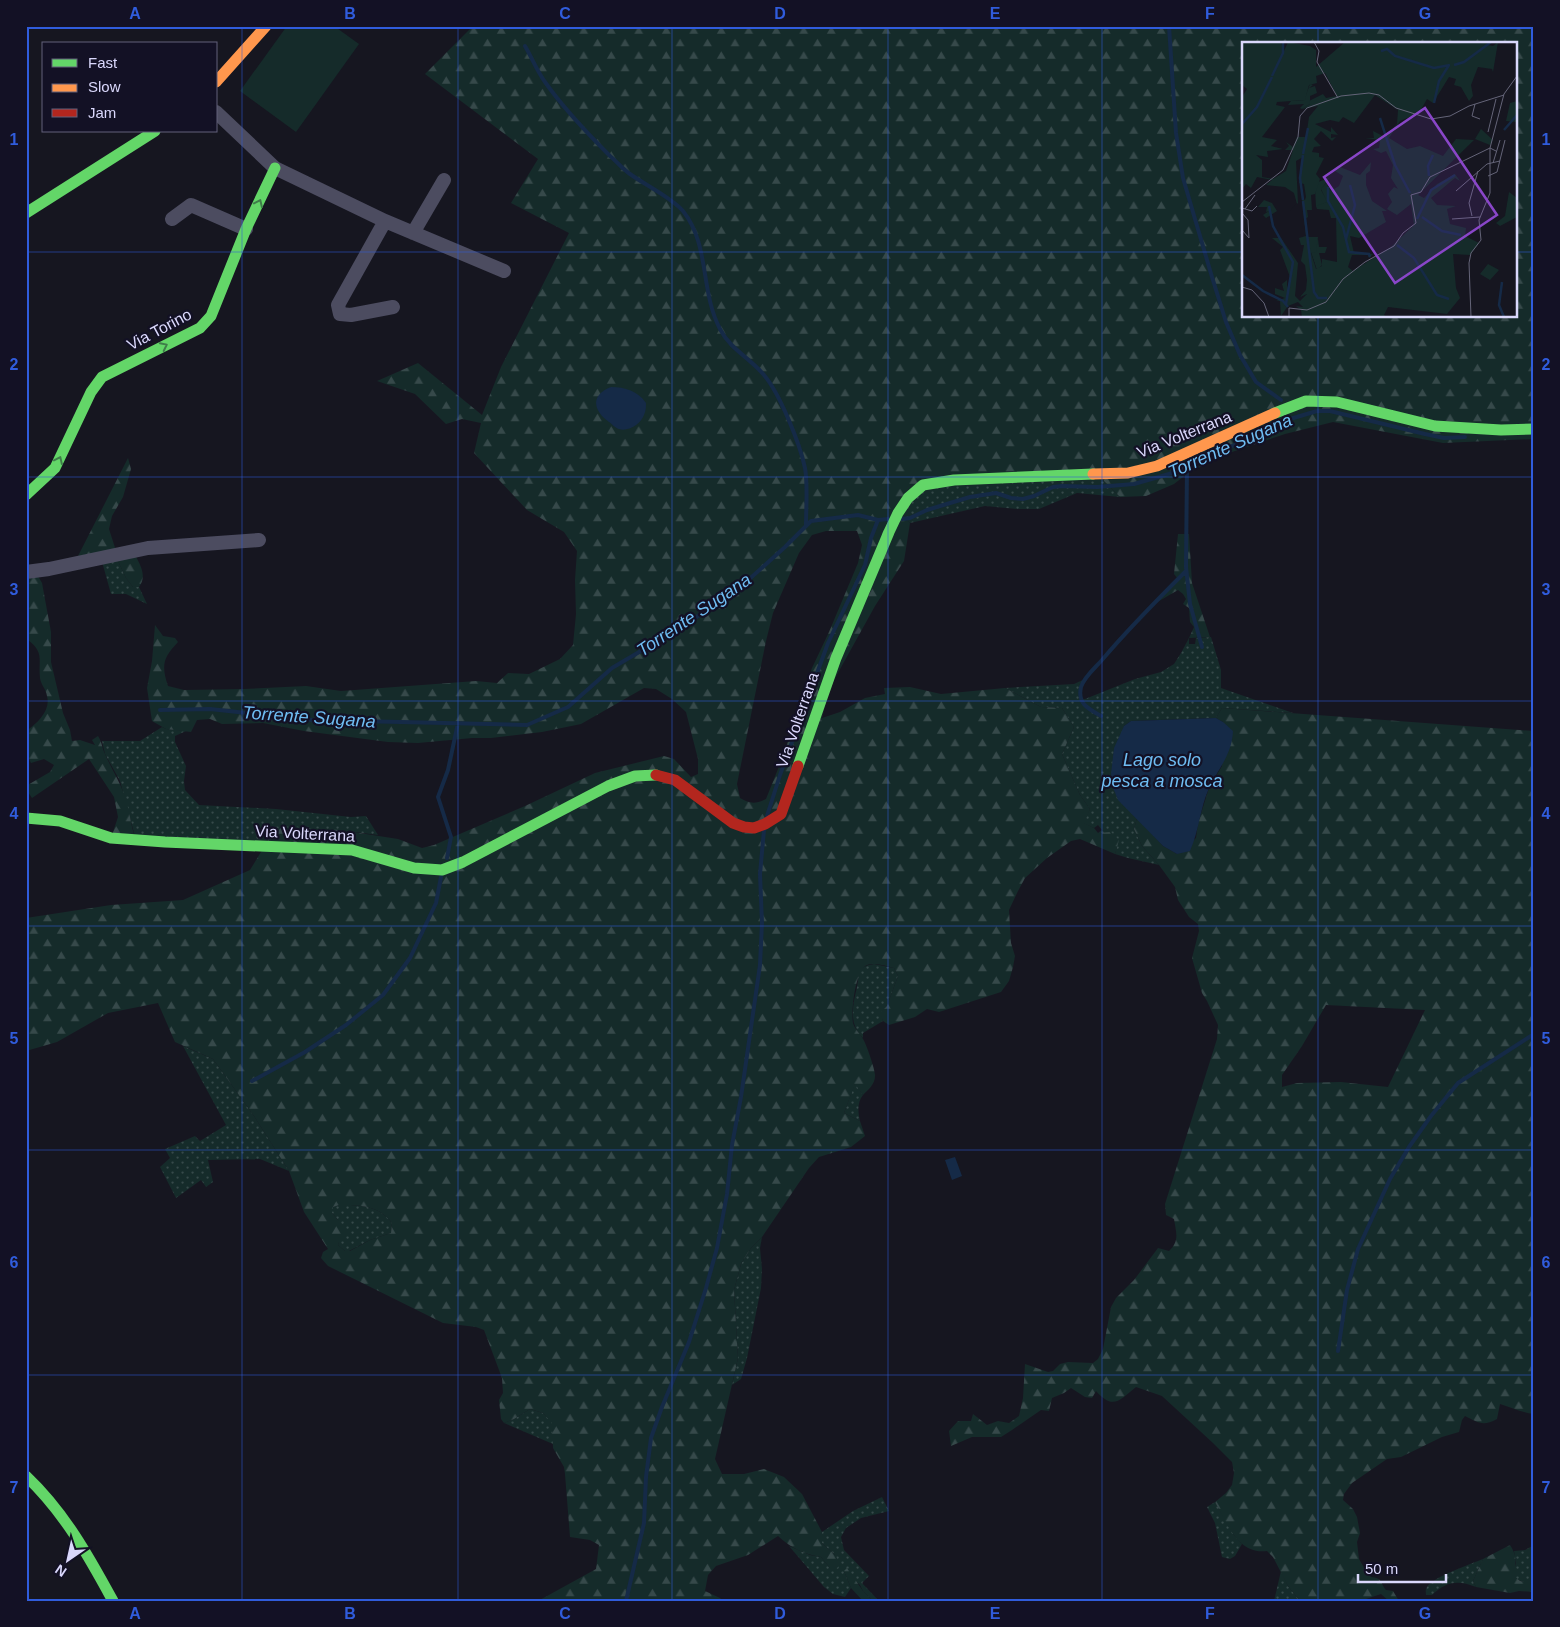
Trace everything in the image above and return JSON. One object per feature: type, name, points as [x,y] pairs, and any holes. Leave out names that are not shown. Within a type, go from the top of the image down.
[{"type":"main road","points":[[218,80],[266,26]]},
{"type":"main road","points":[[26,213],[153,132]]},
{"type":"main road","name":"Via Torino","points":[[26,495],[55,468],[91,392],[102,376],[200,328],[211,316],[246,229],[275,168]]},
{"type":"main road","name":"Via Volterrana","points":[[26,818],[60,821],[111,838],[352,850],[414,868],[442,870],[463,862],[597,792],[626,779],[647,774],[664,776],[683,784],[720,815],[736,824],[753,829],[764,825],[781,814],[836,658],[889,532],[908,498],[923,485],[954,480],[1128,473],[1157,466],[1269,415],[1306,401],[1337,402],[1435,426],[1501,430],[1534,429]]},
{"type":"main road","points":[[26,1476],[42,1490],[76,1534],[113,1601]]},
{"type":"street","points":[[218,114],[275,168],[413,233],[504,270]]},
{"type":"street","points":[[413,233],[444,180]]},
{"type":"street","points":[[172,219],[191,205],[246,229]]},
{"type":"street","points":[[385,220],[338,305],[340,314],[352,315],[393,307]]},
{"type":"street","points":[[26,572],[50,569],[148,548],[260,540]]},
{"type":"green space","points":[[287,26],[334,26],[359,44],[296,132],[240,91]]},
{"type":"green space","points":[[473,26],[1534,26],[1534,439],[1443,443],[1333,422],[1285,434],[1226,454],[1188,473],[1174,484],[1146,496],[1120,497],[1097,474],[923,485],[898,513],[910,523],[904,561],[875,606],[829,689],[822,718],[840,712],[865,698],[885,694],[884,688],[910,687],[941,694],[1005,688],[1041,707],[1062,708],[1074,727],[1062,754],[1080,795],[1090,809],[1084,823],[1094,828],[1098,833],[1111,832],[1119,840],[1115,854],[1080,839],[1071,841],[1047,858],[1025,878],[1009,910],[1011,943],[1015,956],[1009,981],[1001,992],[939,1012],[927,1009],[915,1017],[889,1025],[883,1021],[880,1013],[887,1006],[898,976],[894,968],[870,964],[863,968],[859,974],[853,1001],[853,1023],[866,1046],[874,1069],[875,1079],[871,1087],[863,1095],[855,1084],[844,1113],[860,1121],[865,1136],[851,1147],[819,1157],[809,1168],[762,1237],[751,1248],[741,1264],[734,1290],[738,1358],[715,1459],[722,1474],[744,1474],[764,1469],[784,1477],[802,1494],[822,1532],[822,1543],[835,1555],[839,1562],[838,1567],[835,1570],[830,1568],[821,1557],[798,1550],[778,1536],[748,1555],[716,1566],[708,1575],[705,1591],[723,1601],[538,1601],[596,1569],[599,1545],[590,1540],[570,1537],[564,1467],[553,1448],[552,1423],[543,1413],[530,1409],[504,1423],[501,1419],[499,1400],[503,1393],[502,1378],[484,1330],[476,1327],[443,1323],[328,1266],[321,1258],[323,1252],[328,1249],[304,1212],[289,1171],[254,1116],[213,1059],[175,1042],[158,1003],[108,1013],[57,1042],[26,1051],[26,918],[111,905],[183,900],[250,870],[275,829],[291,827],[340,830],[398,839],[422,848],[434,845],[525,806],[595,773],[664,756],[674,759],[691,777],[698,774],[698,759],[686,712],[672,699],[656,689],[644,688],[581,724],[542,732],[491,738],[418,743],[388,742],[304,731],[263,723],[222,724],[210,719],[197,720],[191,732],[166,729],[152,721],[147,688],[152,661],[155,625],[163,636],[175,638],[178,642],[166,657],[164,667],[168,686],[184,690],[306,686],[341,691],[476,681],[497,683],[508,673],[529,674],[560,659],[573,645],[576,614],[575,580],[577,551],[564,532],[527,510],[474,453],[481,423],[462,419],[446,424],[415,394],[377,381],[418,363],[482,415],[501,367],[569,233],[511,203],[538,159],[425,74]],"holes":[[[826,531],[857,531],[862,545],[858,563],[812,668],[784,754],[766,799],[759,802],[750,802],[740,798],[737,784],[773,613],[799,553],[812,535]],[[354,1205],[375,1209],[392,1223],[391,1233],[370,1240],[350,1251],[345,1251],[338,1245],[346,1234],[344,1227],[332,1213],[333,1207]]]},
{"type":"green space","points":[[128,458],[131,469],[123,497],[112,516],[109,529],[117,554],[133,551],[138,560],[143,574],[139,587],[133,587],[126,578],[118,561],[77,558]]},
{"type":"green space","points":[[1097,474],[1120,497],[1077,493],[1039,509],[985,506],[910,523],[898,513],[923,485]]},
{"type":"green space","points":[[1178,534],[1189,534],[1192,583],[1210,637],[1189,638],[1194,627],[1190,622],[1189,608],[1183,604],[1186,599],[1178,590],[1154,604],[1178,579],[1174,574]]},
{"type":"green space","points":[[101,558],[118,561],[126,578],[133,587],[139,587],[147,604],[126,594],[111,594]]},
{"type":"green space","points":[[35,571],[42,583],[51,632],[51,662],[63,713],[72,741],[80,740],[95,745],[92,740],[98,736],[124,794],[136,840],[111,838],[118,817],[114,797],[89,759],[32,798],[26,789],[26,786],[50,772],[54,765],[44,759],[31,763],[28,757],[26,757],[26,731],[42,716],[48,701],[40,678],[40,657],[36,648],[27,639],[26,583]]},
{"type":"green space","points":[[1211,637],[1221,670],[1221,688],[1293,713],[1222,708],[1216,718],[1131,721],[1124,726],[1129,810],[1137,818],[1134,829],[1142,846],[1159,865],[1115,854],[1118,840],[1098,833],[1102,830],[1098,825],[1094,828],[1083,823],[1090,809],[1080,795],[1062,754],[1074,727],[1062,708],[1041,707],[1005,688],[1074,684],[1085,679],[1081,693],[1082,699],[1085,699],[1135,679],[1161,672],[1174,664],[1189,638],[1189,644],[1195,644],[1196,638]]},
{"type":"green space","points":[[1222,708],[1534,731],[1534,1414],[1500,1404],[1497,1419],[1488,1423],[1480,1423],[1465,1416],[1459,1432],[1442,1437],[1401,1457],[1387,1459],[1352,1483],[1344,1494],[1343,1500],[1353,1509],[1357,1517],[1360,1533],[1357,1542],[1359,1559],[1371,1577],[1379,1580],[1386,1590],[1393,1591],[1399,1601],[1389,1601],[1381,1594],[1360,1601],[1300,1601],[1288,1586],[1273,1557],[1267,1551],[1257,1551],[1241,1543],[1229,1528],[1215,1502],[1232,1485],[1234,1473],[1232,1462],[1162,1396],[1136,1387],[1120,1399],[1112,1402],[1102,1397],[1096,1391],[1092,1398],[1085,1397],[1071,1388],[1052,1398],[1049,1411],[1041,1410],[1001,1437],[972,1437],[951,1446],[949,1431],[958,1421],[971,1421],[973,1414],[987,1425],[998,1421],[1009,1423],[1019,1416],[1023,1398],[1025,1364],[1048,1372],[1053,1371],[1060,1364],[1068,1362],[1093,1363],[1098,1359],[1103,1349],[1111,1307],[1116,1298],[1134,1280],[1158,1248],[1169,1251],[1175,1244],[1174,1219],[1166,1215],[1165,1204],[1217,1039],[1218,1025],[1202,993],[1192,958],[1199,931],[1198,924],[1189,917],[1178,900],[1175,887],[1142,846],[1134,829],[1137,818],[1163,846],[1177,854],[1196,838],[1198,823],[1209,788],[1222,766],[1223,722],[1216,718]],"holes":[[[1326,1005],[1425,1010],[1388,1087],[1341,1082],[1297,1083],[1282,1087],[1282,1075]]]},
{"type":"green space","points":[[162,727],[186,731],[175,736],[175,742],[186,766],[185,790],[199,805],[276,809],[351,817],[366,816],[378,835],[340,830],[264,847],[136,840],[120,781],[105,754],[102,741],[140,741]]},
{"type":"green space","points":[[874,964],[894,968],[898,976],[887,1006],[881,1013],[883,1021],[863,1033],[863,1038],[855,1027],[853,1020],[854,1000],[861,969]]},
{"type":"green space","points":[[183,1046],[213,1059],[254,1116],[289,1171],[260,1159],[208,1160],[213,1182],[206,1187],[201,1180],[176,1198],[160,1167],[170,1158],[165,1149],[195,1136],[200,1141],[226,1125]]},
{"type":"green space","points":[[855,1083],[863,1095],[858,1111],[860,1121],[844,1113]]},
{"type":"green space","points":[[339,1205],[375,1209],[392,1223],[391,1233],[345,1251],[338,1245],[341,1239],[338,1220],[332,1213],[332,1207]]},
{"type":"green space","points":[[762,1237],[760,1248],[761,1288],[747,1358],[741,1379],[732,1385],[738,1358],[734,1290],[741,1264],[751,1248]]},
{"type":"green space","points":[[530,1409],[543,1413],[553,1423],[553,1444],[504,1423]]},
{"type":"green space","points":[[882,1497],[889,1511],[861,1518],[846,1528],[841,1537],[844,1550],[869,1576],[862,1583],[879,1601],[872,1600],[860,1585],[844,1571],[851,1588],[845,1597],[833,1594],[824,1587],[789,1546],[810,1555],[821,1557],[830,1568],[835,1555],[822,1543],[822,1532],[853,1511]]},
{"type":"green space","points":[[1215,1502],[1234,1535],[1242,1544],[1235,1556],[1230,1559],[1222,1557],[1215,1523],[1207,1507]]},
{"type":"green space","points":[[1510,1545],[1515,1558],[1515,1577],[1520,1581],[1534,1584],[1534,1592],[1519,1591],[1510,1593],[1476,1587],[1473,1581],[1483,1559]]},
{"type":"green space","points":[[1534,1545],[1534,1584],[1523,1582],[1514,1577],[1516,1563],[1514,1551],[1525,1550]]},
{"type":"green space","points":[[1483,1559],[1473,1581],[1476,1587],[1464,1583],[1453,1583],[1437,1590],[1432,1595],[1426,1595],[1427,1587],[1437,1579]]},
{"type":"green space","points":[[847,1568],[863,1591],[873,1601],[863,1601],[851,1588],[844,1571]]},
{"type":"green space","points":[[1281,1571],[1288,1586],[1300,1601],[1274,1601]]},
{"type":"water","points":[[611,387],[631,391],[639,395],[646,403],[642,418],[634,426],[623,430],[618,428],[604,418],[597,408],[596,403],[600,394]]},
{"type":"water","name":"Lago solo pesca a mosca","points":[[1216,718],[1233,731],[1230,747],[1209,788],[1190,851],[1177,854],[1163,846],[1118,800],[1112,785],[1111,774],[1114,748],[1124,726],[1131,721]]},
{"type":"water","points":[[955,1157],[962,1176],[952,1180],[945,1160]]},
{"type":"waterway","points":[[1169,26],[1176,133],[1183,178],[1212,277],[1226,322],[1240,355],[1256,382],[1281,400]]},
{"type":"waterway","points":[[525,46],[545,82],[584,130],[627,172],[678,206],[692,224],[701,253],[710,299],[720,329],[729,342],[770,383],[783,406],[794,433],[806,474],[806,525]]},
{"type":"waterway","name":"Torrente Sugana","points":[[902,519],[910,518],[927,510],[970,497],[996,493],[1011,498],[1023,499],[1053,487],[1097,487],[1134,484],[1176,472],[1290,419],[1317,411],[1330,411],[1444,438],[1465,437]]},
{"type":"waterway","points":[[1187,466],[1186,567],[1190,604],[1202,647]]},
{"type":"waterway","name":"Torrente Sugana","points":[[160,710],[210,709],[313,720],[527,725],[568,707],[612,668],[685,625],[745,583],[811,521],[858,515],[878,520],[888,519]]},
{"type":"waterway","points":[[767,816],[828,643],[865,565],[871,538],[878,520]]},
{"type":"waterway","points":[[1101,716],[1082,702],[1080,693],[1085,680],[1132,626],[1186,571]]},
{"type":"waterway","points":[[447,858],[451,837],[438,797],[448,770],[458,723]]},
{"type":"waterway","points":[[626,1601],[644,1523],[646,1477],[651,1438],[689,1342],[706,1288],[717,1248],[727,1194],[732,1145],[741,1097],[760,965],[762,923],[760,874],[764,830]]},
{"type":"waterway","points":[[252,1081],[305,1052],[346,1025],[383,995],[410,958],[436,903],[441,877]]},
{"type":"waterway","points":[[1338,1351],[1347,1290],[1358,1249],[1390,1179],[1409,1147],[1458,1083],[1534,1034]]},
{"type":"traffic: fast","points":[[26,213],[153,132]]},
{"type":"traffic: fast","points":[[26,495],[55,468],[91,392],[102,377],[200,328],[211,316],[246,229],[275,168]]},
{"type":"traffic: fast","points":[[1275,413],[1306,401],[1337,402],[1435,426],[1501,430],[1534,429]]},
{"type":"traffic: fast","points":[[798,766],[836,658],[889,532],[908,498],[923,485],[954,480],[1093,474]]},
{"type":"traffic: fast","points":[[26,818],[60,821],[111,838],[352,850],[414,868],[442,870],[463,862],[608,786],[635,776],[656,775]]},
{"type":"traffic: fast","points":[[26,1476],[64,1519],[85,1551],[113,1601]]},
{"type":"traffic: slow","points":[[218,80],[266,26]]},
{"type":"traffic: slow","points":[[1093,474],[1128,473],[1157,466],[1275,413]]},
{"type":"traffic: jam","points":[[656,775],[675,780],[733,823],[754,828],[765,824],[781,814],[798,766]]}]
